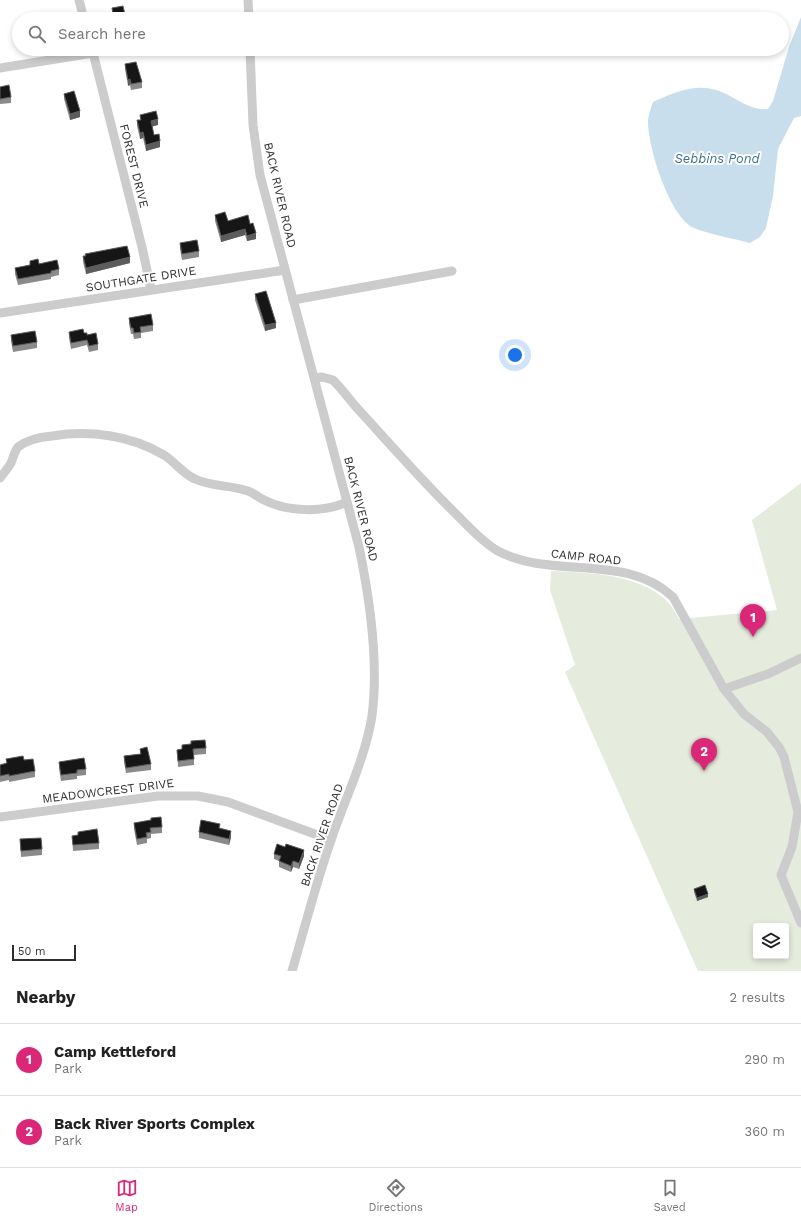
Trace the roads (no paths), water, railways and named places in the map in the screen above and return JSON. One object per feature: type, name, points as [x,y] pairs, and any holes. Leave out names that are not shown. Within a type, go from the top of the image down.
[{"type":"street","points":[[79,0],[82,12]]},
{"type":"street","points":[[248,0],[249,12]]},
{"type":"street","points":[[0,68],[65,56]]},
{"type":"street","name":"FOREST DRIVE","points":[[93,56],[142,247],[151,289]]},
{"type":"street","name":"BACK RIVER ROAD","points":[[250,56],[256,154],[362,562],[369,605],[373,649],[373,699],[369,731],[364,750],[331,840],[292,971]]},
{"type":"street","name":"SOUTHGATE DRIVE","points":[[0,313],[151,289],[285,270]]},
{"type":"street","points":[[293,300],[452,271]]},
{"type":"street","name":"CAMP ROAD","points":[[315,378],[322,377],[333,380],[447,505],[478,535],[498,551],[545,565],[561,567],[591,567],[630,573],[663,587],[679,604],[724,689],[744,714],[767,732],[779,747],[784,757],[798,812],[797,843],[781,875],[801,923]]},
{"type":"street","points":[[0,478],[10,465],[16,448],[27,441],[68,434],[100,433],[141,444],[165,456],[179,469],[195,479],[213,485],[250,491],[264,501],[286,507],[313,509],[334,508],[347,502]]},
{"type":"street","points":[[724,689],[768,674],[801,658]]},
{"type":"street","name":"MEADOWCREST DRIVE","points":[[0,817],[158,796],[198,796],[228,802],[331,840]]},
{"type":"water","name":"Sebbins Pond","points":[[801,17],[801,116],[794,118],[778,149],[773,196],[766,228],[760,237],[750,243],[714,235],[694,228],[685,221],[676,210],[661,179],[651,145],[649,131],[648,120],[653,102],[684,90],[692,88],[708,88],[723,92],[754,108],[768,109],[773,101],[786,56],[789,56],[789,47]]},
{"type":"place","name":"Camp Kettleford","points":[[753,637]]},
{"type":"place","name":"Back River Sports Complex","points":[[704,771]]}]
